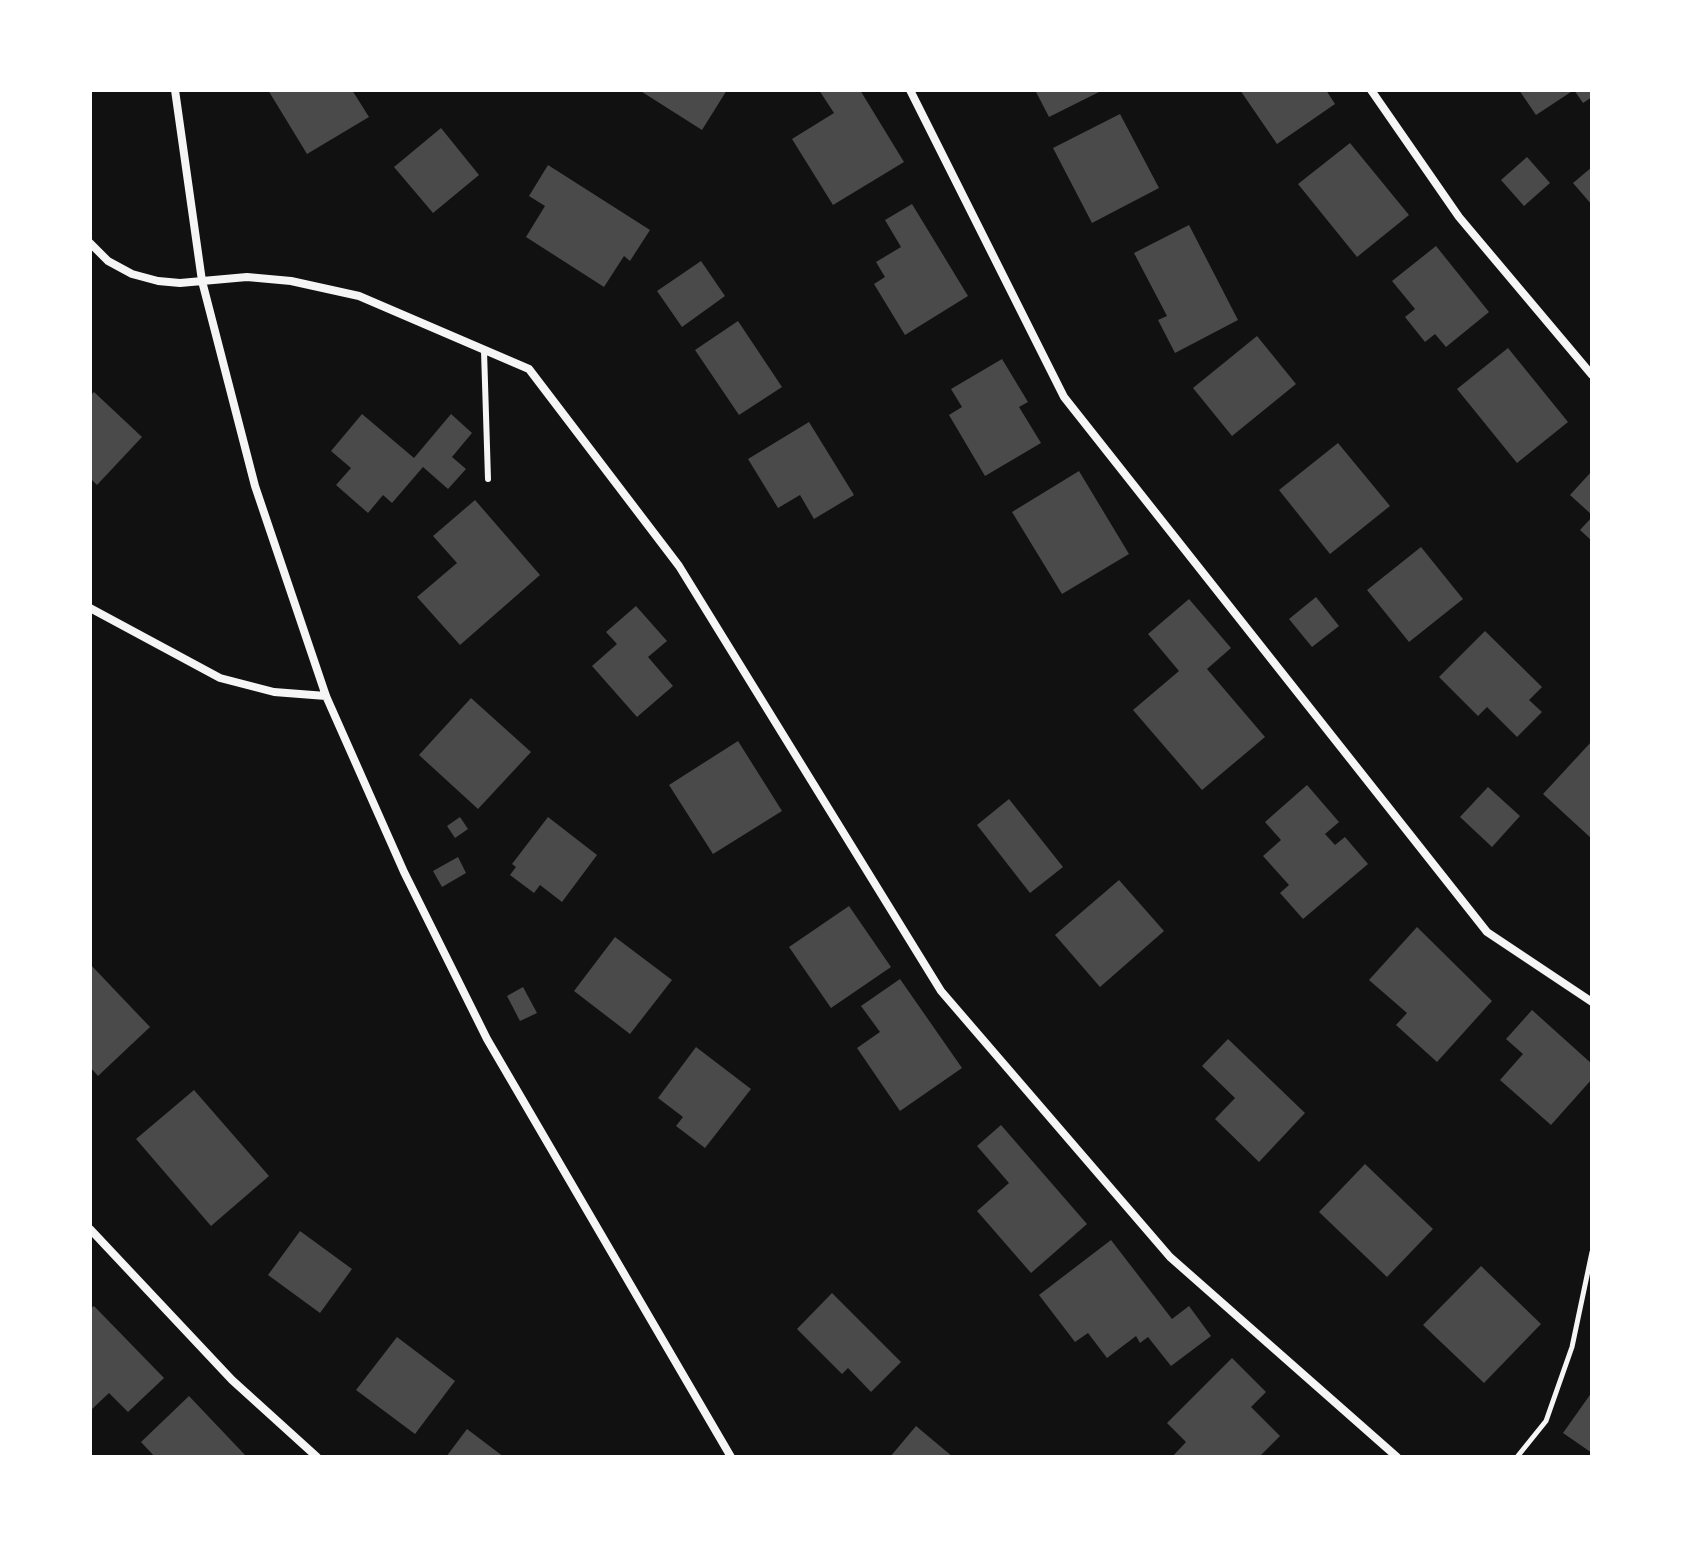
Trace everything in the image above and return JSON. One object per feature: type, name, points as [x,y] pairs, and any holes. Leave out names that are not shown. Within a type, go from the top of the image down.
[{"type":"street","points":[[175,90],[202,281],[255,486],[326,696],[404,872],[487,1039],[731,1457]]},
{"type":"street","points":[[910,90],[1064,397],[1487,932],[1592,1002]]},
{"type":"street","points":[[1371,90],[1459,217],[1592,375]]},
{"type":"street","points":[[90,243],[108,261],[132,274],[180,283],[247,277],[291,281],[359,296],[529,369],[679,566],[941,991],[1170,1257],[1397,1457]]},
{"type":"street","points":[[90,608],[220,678],[274,692],[326,696]]},
{"type":"street","points":[[90,1229],[232,1380],[317,1457]]},
{"type":"lane","points":[[484,351],[488,479]]},
{"type":"path","points":[[1517,1457],[1546,1421],[1572,1347],[1592,1252]]},
{"type":"building","points":[[268,90],[352,90],[369,117],[307,154]]},
{"type":"building","points":[[639,90],[727,90],[702,130]]},
{"type":"building","points":[[819,90],[860,90],[904,162],[833,205],[792,139],[834,113]]},
{"type":"building","points":[[1035,90],[1103,90],[1049,117]]},
{"type":"building","points":[[1240,90],[1326,90],[1335,104],[1277,144]]},
{"type":"building","points":[[1519,90],[1574,90],[1536,115]]},
{"type":"building","points":[[1574,90],[1592,90],[1592,97],[1583,103]]},
{"type":"building","points":[[1120,114],[1159,188],[1092,223],[1053,148]]},
{"type":"building","points":[[441,128],[479,175],[433,213],[394,167]]},
{"type":"building","points":[[1350,143],[1409,215],[1357,257],[1298,184]]},
{"type":"building","points":[[1527,157],[1550,183],[1524,206],[1501,180]]},
{"type":"building","points":[[548,165],[650,230],[630,261],[624,256],[604,287],[526,237],[545,206],[529,196]]},
{"type":"building","points":[[1592,167],[1592,205],[1573,183]]},
{"type":"building","points":[[912,204],[968,296],[905,335],[874,284],[885,277],[876,262],[901,247],[885,220]]},
{"type":"building","points":[[1189,225],[1238,320],[1175,353],[1158,320],[1167,316],[1134,253]]},
{"type":"building","points":[[1436,246],[1489,312],[1446,347],[1435,334],[1425,342],[1405,317],[1415,309],[1392,281]]},
{"type":"building","points":[[701,261],[725,296],[682,327],[657,291]]},
{"type":"building","points":[[738,321],[782,387],[739,415],[695,350]]},
{"type":"building","points":[[1257,336],[1296,384],[1232,436],[1193,388]]},
{"type":"building","points":[[1508,348],[1568,422],[1517,463],[1457,389]]},
{"type":"building","points":[[1002,359],[1028,402],[1019,407],[1041,443],[985,476],[949,415],[962,407],[951,389]]},
{"type":"building","points":[[94,392],[142,437],[97,485],[90,478],[90,396]]},
{"type":"building","points":[[362,414],[414,458],[451,414],[472,433],[452,457],[466,469],[448,489],[423,467],[392,503],[383,495],[368,513],[336,485],[351,468],[331,451]]},
{"type":"building","points":[[809,422],[854,495],[814,519],[800,495],[778,508],[748,459]]},
{"type":"building","points":[[1338,443],[1390,506],[1330,554],[1279,490]]},
{"type":"building","points":[[1079,471],[1129,554],[1062,594],[1012,512]]},
{"type":"building","points":[[1592,471],[1592,515],[1570,495]]},
{"type":"building","points":[[475,500],[540,575],[460,645],[417,597],[457,563],[433,536]]},
{"type":"building","points":[[1592,517],[1592,541],[1580,530]]},
{"type":"building","points":[[1421,547],[1463,599],[1409,642],[1367,590]]},
{"type":"building","points":[[1316,597],[1339,626],[1312,647],[1289,619]]},
{"type":"building","points":[[1189,599],[1231,648],[1207,669],[1265,737],[1202,790],[1133,710],[1179,671],[1148,634]]},
{"type":"building","points":[[636,606],[667,641],[648,657],[673,686],[637,717],[592,666],[617,644],[606,632]]},
{"type":"building","points":[[1485,631],[1542,687],[1529,700],[1542,712],[1517,737],[1487,707],[1478,716],[1439,677]]},
{"type":"building","points":[[471,698],[531,752],[478,809],[419,755]]},
{"type":"building","points":[[738,741],[782,811],[713,854],[669,785]]},
{"type":"building","points":[[1592,741],[1592,839],[1543,794]]},
{"type":"building","points":[[1307,785],[1339,822],[1325,834],[1335,845],[1345,837],[1368,864],[1303,919],[1280,893],[1289,885],[1263,856],[1281,840],[1265,822]]},
{"type":"building","points":[[1488,787],[1520,816],[1492,847],[1460,817]]},
{"type":"building","points":[[1009,799],[1063,867],[1030,893],[977,825]]},
{"type":"building","points":[[460,817],[468,829],[455,838],[447,826]]},
{"type":"building","points":[[548,817],[597,855],[562,902],[540,885],[534,893],[510,875],[516,867],[512,864]]},
{"type":"building","points":[[458,857],[466,873],[442,887],[433,871]]},
{"type":"building","points":[[1119,880],[1164,931],[1100,987],[1055,935]]},
{"type":"building","points":[[849,906],[891,967],[831,1008],[789,947]]},
{"type":"building","points":[[1417,927],[1492,1001],[1437,1062],[1396,1025],[1407,1013],[1369,980]]},
{"type":"building","points":[[615,937],[672,980],[630,1034],[574,991]]},
{"type":"building","points":[[90,964],[150,1027],[98,1076],[90,1067]]},
{"type":"building","points":[[900,979],[962,1068],[900,1111],[857,1048],[880,1032],[861,1006]]},
{"type":"building","points":[[523,987],[537,1013],[520,1021],[507,996]]},
{"type":"building","points":[[1532,1010],[1592,1064],[1592,1079],[1551,1125],[1500,1080],[1523,1054],[1506,1039]]},
{"type":"building","points":[[1228,1039],[1305,1113],[1259,1162],[1215,1119],[1235,1098],[1202,1066]]},
{"type":"building","points":[[696,1047],[751,1089],[705,1148],[676,1126],[683,1117],[658,1098]]},
{"type":"building","points":[[194,1090],[269,1176],[211,1226],[136,1139]]},
{"type":"building","points":[[1001,1125],[1087,1224],[1031,1273],[977,1211],[1009,1183],[977,1146]]},
{"type":"building","points":[[1365,1164],[1433,1229],[1387,1277],[1319,1212]]},
{"type":"building","points":[[300,1231],[352,1269],[320,1313],[268,1275]]},
{"type":"building","points":[[1111,1240],[1172,1319],[1189,1306],[1211,1336],[1171,1366],[1148,1337],[1140,1343],[1136,1336],[1107,1358],[1088,1333],[1075,1342],[1039,1295]]},
{"type":"building","points":[[1481,1266],[1541,1324],[1484,1383],[1423,1325]]},
{"type":"building","points":[[832,1293],[901,1362],[871,1392],[848,1368],[842,1374],[797,1329]]},
{"type":"building","points":[[94,1306],[164,1378],[128,1412],[109,1393],[90,1411],[90,1309]]},
{"type":"building","points":[[397,1337],[455,1381],[415,1434],[356,1390]]},
{"type":"building","points":[[1232,1358],[1266,1392],[1251,1407],[1280,1436],[1259,1457],[1172,1457],[1186,1442],[1167,1423]]},
{"type":"building","points":[[1592,1392],[1592,1453],[1563,1433]]},
{"type":"building","points":[[189,1396],[245,1455],[243,1457],[155,1457],[141,1442]]},
{"type":"building","points":[[916,1426],[953,1457],[890,1457]]},
{"type":"building","points":[[467,1429],[504,1457],[446,1457]]}]
